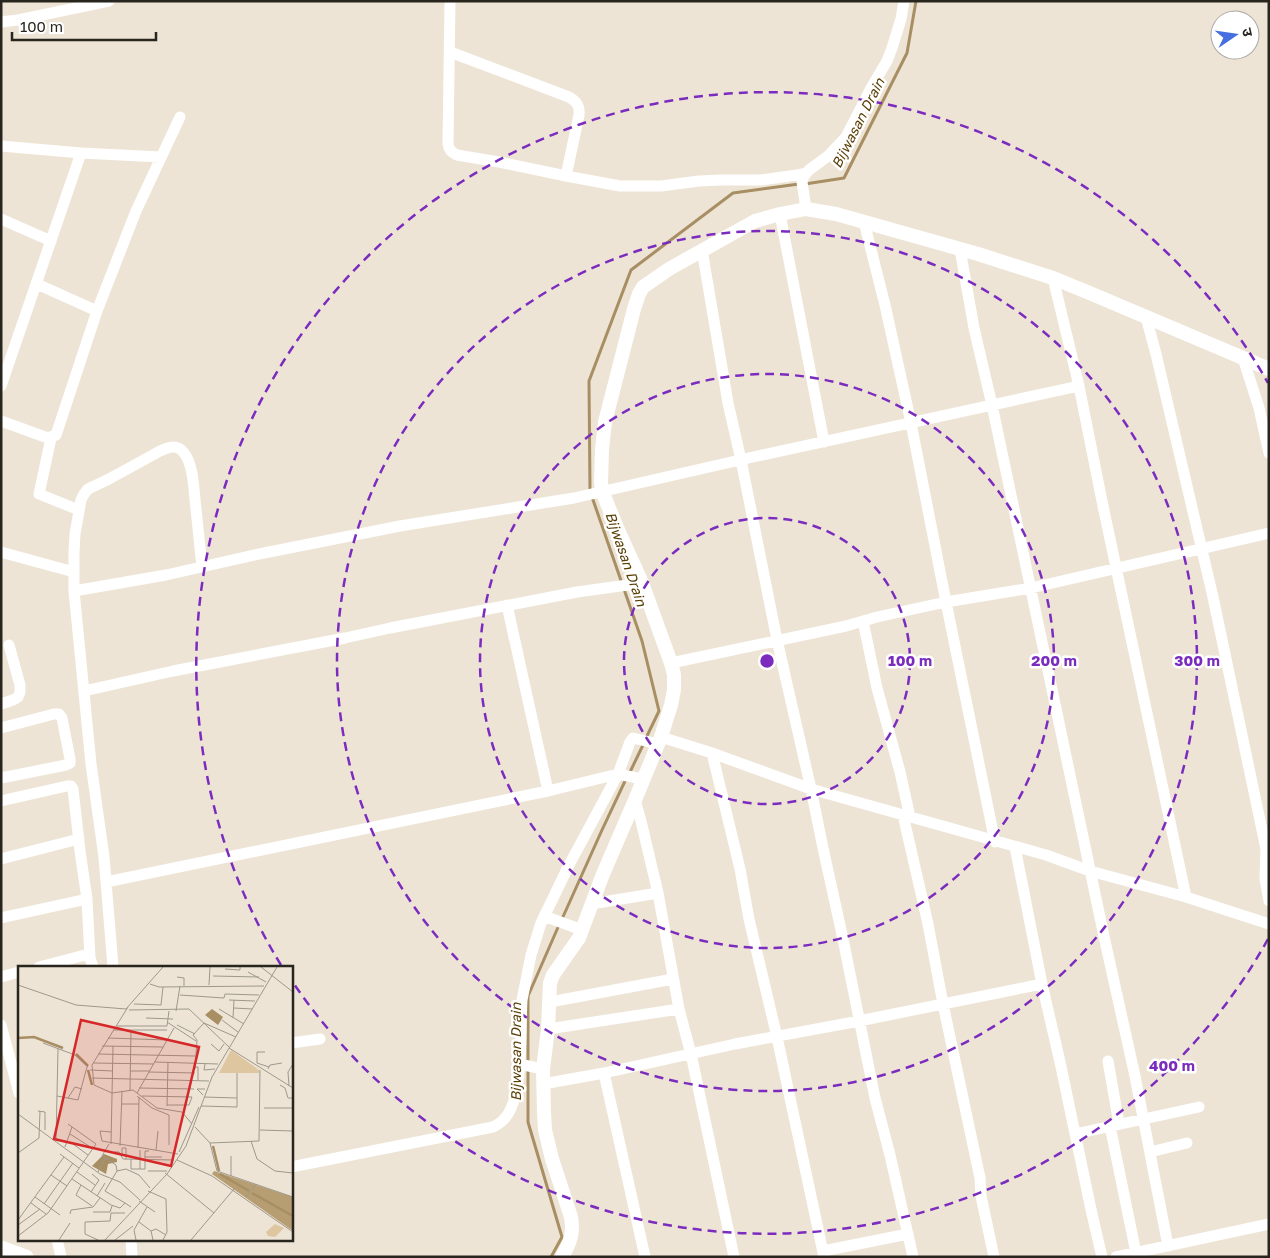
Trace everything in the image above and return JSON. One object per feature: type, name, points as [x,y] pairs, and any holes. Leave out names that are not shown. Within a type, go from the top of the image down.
[{"type":"main road","points":[[1,1248],[26,1257]]},
{"type":"street","points":[[1,22],[53,14],[109,1]]},
{"type":"street","points":[[450,1],[448,139],[450,151],[457,155],[620,186],[661,186],[698,181],[802,177],[828,156],[846,137],[887,61],[901,19],[904,1]]},
{"type":"street","points":[[450,52],[575,101],[580,109],[566,176]]},
{"type":"street","points":[[1,421],[48,438],[56,435],[58,432],[97,311],[136,210],[180,117]]},
{"type":"street","points":[[1,146],[161,157]]},
{"type":"street","points":[[1,386],[81,153]]},
{"type":"street","points":[[802,177],[806,206]]},
{"type":"street","points":[[562,1257],[572,1237],[573,1226],[545,1130],[543,1084],[540,1068],[548,1030],[550,983],[553,974],[575,945],[579,929],[635,800],[640,780],[671,705],[674,690],[674,676],[671,663],[642,583],[598,492],[601,482],[603,434],[634,309],[644,286],[702,250],[755,221],[806,206],[960,249],[1053,278],[1269,369]]},
{"type":"street","points":[[780,214],[824,442]]},
{"type":"street","points":[[1,219],[51,241]]},
{"type":"street","points":[[864,222],[911,423],[996,842]]},
{"type":"street","points":[[960,249],[974,328],[1144,1119],[1168,1246]]},
{"type":"street","points":[[702,250],[728,403],[777,640],[811,789],[874,1098],[890,1154],[913,1257]]},
{"type":"street","points":[[1053,278],[1079,386],[1186,897]]},
{"type":"street","points":[[36,284],[97,311]]},
{"type":"street","points":[[1146,317],[1215,606],[1266,849],[1265,879],[1269,901]]},
{"type":"street","points":[[1243,358],[1259,408],[1269,452]]},
{"type":"street","points":[[74,591],[166,575],[400,526],[574,498],[1079,386]]},
{"type":"street","points":[[51,438],[39,494],[79,510]]},
{"type":"street","points":[[113,966],[104,857],[91,764],[74,591],[74,552],[79,510],[84,494],[88,489],[160,451],[174,446],[184,453],[192,473],[202,567]]},
{"type":"street","points":[[671,663],[946,602],[1031,588],[1269,533]]},
{"type":"street","points":[[1,552],[74,572]]},
{"type":"street","points":[[84,691],[173,671],[507,605],[577,592],[642,583]]},
{"type":"street","points":[[507,605],[548,791]]},
{"type":"street","points":[[864,621],[877,688],[898,764],[906,816],[980,1178],[981,1196],[994,1257]]},
{"type":"street","points":[[1,704],[18,697],[20,692],[20,685],[9,645]]},
{"type":"street","points":[[1,728],[59,714],[62,718],[70,759],[70,763],[66,765],[1,778]]},
{"type":"street","points":[[292,1167],[493,1127],[506,1118],[511,1108],[522,1065],[522,1000],[531,955],[569,865],[621,774],[630,742],[633,738],[657,741],[712,753],[811,789],[1046,855],[1090,872],[1186,897],[1269,924]]},
{"type":"street","points":[[712,753],[740,869],[749,919],[777,1037],[824,1254],[908,1234]]},
{"type":"street","points":[[106,882],[548,791],[621,774],[640,780]]},
{"type":"street","points":[[1,801],[71,786],[73,789],[87,899],[91,962]]},
{"type":"street","points":[[635,800],[658,894],[680,1009],[734,1257]]},
{"type":"street","points":[[1,859],[79,840]]},
{"type":"street","points":[[1015,847],[1042,984],[1102,1257]]},
{"type":"street","points":[[591,904],[658,894]]},
{"type":"street","points":[[1,918],[87,899]]},
{"type":"street","points":[[547,917],[579,929]]},
{"type":"street","points":[[43,966],[85,955],[91,962]]},
{"type":"street","points":[[1,977],[18,972]]},
{"type":"street","points":[[550,1002],[674,979]]},
{"type":"street","points":[[543,1084],[1042,984]]},
{"type":"street","points":[[548,1030],[680,1009]]},
{"type":"street","points":[[1,1025],[18,1088]]},
{"type":"street","points":[[292,1044],[320,1039]]},
{"type":"street","points":[[1108,1061],[1115,1125],[1136,1252]]},
{"type":"street","points":[[522,1065],[540,1068]]},
{"type":"street","points":[[604,1073],[645,1257]]},
{"type":"street","points":[[1075,1134],[1199,1107]]},
{"type":"street","points":[[1150,1152],[1187,1143]]},
{"type":"street","points":[[1116,1257],[1269,1224]]},
{"type":"street","points":[[56,1240],[61,1257]]},
{"type":"street","points":[[131,1240],[132,1257]]},
{"type":"waterway","name":"Bijwasan Drain","points":[[805,184],[844,178],[907,53],[916,1]]},
{"type":"waterway","name":"Bijwasan Drain","points":[[590,491],[589,381],[631,270],[733,193],[799,184]]},
{"type":"waterway","name":"Bijwasan Drain","points":[[592,497],[642,641],[659,711],[646,738]]},
{"type":"waterway","name":"Bijwasan Drain","points":[[629,774],[644,743]]},
{"type":"waterway","name":"Bijwasan Drain","points":[[562,919],[626,779]]},
{"type":"waterway","name":"Bijwasan Drain","points":[[551,1257],[562,1237],[528,1122],[528,996],[559,925]]}]
